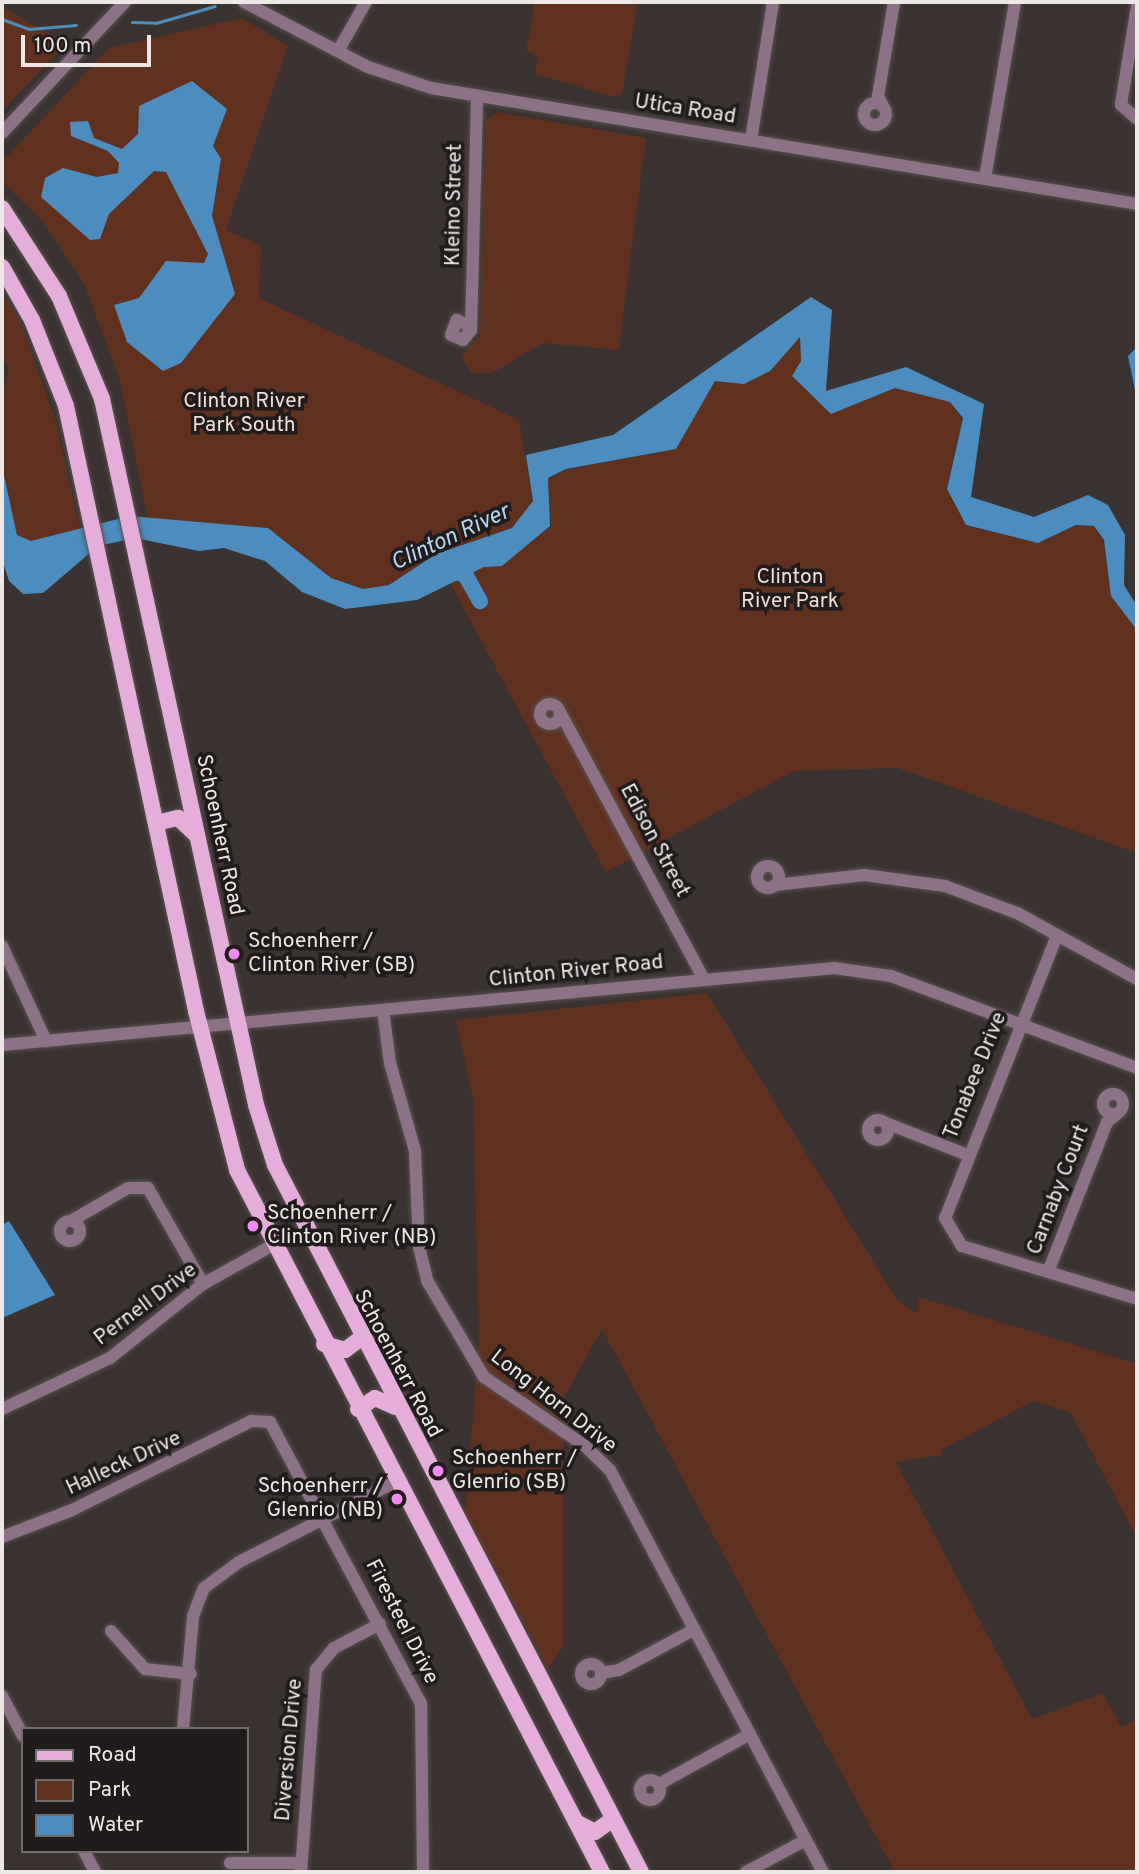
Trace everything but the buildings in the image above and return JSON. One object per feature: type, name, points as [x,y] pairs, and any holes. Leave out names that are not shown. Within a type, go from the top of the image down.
[{"type":"main road","name":"Schoenherr Road","points":[[2,208],[45,269],[81,340],[105,409],[238,1024],[282,1183],[360,1339],[641,1872]]},
{"type":"main road","points":[[2,267],[60,387],[200,1027],[231,1152],[273,1245],[324,1344],[602,1872]]},
{"type":"main road","points":[[156,824],[178,818],[198,838]]},
{"type":"main road","points":[[324,1344],[345,1350],[360,1339]]},
{"type":"main road","points":[[358,1409],[375,1398],[396,1407]]},
{"type":"main road","points":[[576,1822],[595,1832],[613,1819]]},
{"type":"street","points":[[2,133],[125,2]]},
{"type":"street","name":"Utica Road","points":[[244,2],[338,51],[417,85],[1137,204]]},
{"type":"street","points":[[338,51],[366,2]]},
{"type":"street","points":[[751,140],[773,2]]},
{"type":"street","points":[[877,102],[894,2]]},
{"type":"street","points":[[985,178],[1014,2]]},
{"type":"street","points":[[1137,6],[1121,105],[1137,119]]},
{"type":"street","name":"Kleino Street","points":[[467,320],[477,96]]},
{"type":"street","name":"Edison Street","points":[[557,718],[568,724],[703,978]]},
{"type":"street","points":[[776,878],[793,881],[852,875],[918,880],[989,900],[1137,979]]},
{"type":"street","name":"Tonabee Drive","points":[[1048,1272],[962,1246],[949,1230],[945,1206],[1017,1024],[1056,938]]},
{"type":"street","points":[[2,946],[47,1041]]},
{"type":"street","name":"Clinton River Road","points":[[2,1045],[703,978],[863,970],[1137,1068]]},
{"type":"street","name":"Long Horn Drive","points":[[383,1010],[390,1063],[415,1151],[419,1247],[428,1282],[484,1377],[585,1446],[610,1470],[823,1872]]},
{"type":"street","name":"Carnaby Court","points":[[1048,1272],[1109,1115]]},
{"type":"street","points":[[890,1129],[965,1154]]},
{"type":"street","points":[[77,1223],[128,1188],[148,1188],[203,1284]]},
{"type":"street","name":"Pernell Drive","points":[[2,1409],[110,1358],[203,1284],[273,1245]]},
{"type":"street","points":[[1048,1272],[1137,1299]]},
{"type":"street","name":"Firesteel Drive","points":[[259,1419],[277,1429],[416,1690],[425,1724],[423,1872]]},
{"type":"street","name":"Halleck Drive","points":[[2,1537],[259,1419]]},
{"type":"street","points":[[183,1727],[191,1674],[193,1616],[204,1588],[215,1576],[397,1481]]},
{"type":"street","name":"Diversion Drive","points":[[301,1868],[316,1671],[334,1648],[380,1624]]},
{"type":"street","points":[[601,1673],[619,1670],[695,1629]]},
{"type":"street","points":[[111,1631],[145,1669],[191,1674]]},
{"type":"street","points":[[2,1696],[21,1732]]},
{"type":"street","points":[[659,1784],[750,1734]]},
{"type":"street","points":[[746,1872],[806,1840]]},
{"type":"street","points":[[85,1853],[95,1872]]},
{"type":"street","points":[[230,1863],[301,1868]]},
{"type":"green space","points":[[535,2],[638,2],[622,94],[613,97],[535,74],[538,57],[526,50]]},
{"type":"green space","points":[[2,7],[67,43],[2,111]]},
{"type":"green space","name":"Clinton River Park South","points":[[242,18],[288,46],[226,230],[261,245],[259,298],[519,420],[533,501],[512,528],[436,554],[389,585],[363,589],[331,578],[268,528],[148,519],[120,381],[84,283],[45,224],[2,181],[2,162],[109,48]]},
{"type":"green space","points":[[497,112],[646,138],[619,350],[543,343],[492,373],[472,373],[461,356],[480,336],[486,120]]},
{"type":"green space","points":[[2,293],[18,316],[55,418],[80,529],[64,538],[31,541],[17,535],[2,466],[2,396],[9,369],[2,355]]},
{"type":"green space","name":"Clinton River Park","points":[[800,337],[801,361],[792,377],[831,414],[895,388],[950,402],[962,419],[946,489],[966,526],[1038,543],[1077,525],[1094,526],[1104,542],[1111,595],[1137,630],[1137,853],[898,768],[794,771],[606,872],[450,583],[484,566],[502,565],[551,526],[548,480],[566,470],[676,449],[715,380],[744,384],[770,371]]},
{"type":"green space","points":[[707,993],[896,1298],[917,1314],[919,1297],[1137,1364],[1137,1538],[1071,1413],[1033,1401],[941,1450],[942,1455],[896,1462],[1032,1719],[1103,1693],[1121,1727],[1137,1719],[1137,1872],[895,1872],[602,1329],[563,1399],[563,1647],[548,1668],[465,1512],[479,1341],[473,1099],[456,1020]]},
{"type":"water","points":[[192,81],[227,109],[213,146],[221,159],[212,216],[235,294],[181,363],[163,371],[127,342],[114,305],[139,298],[166,261],[204,263],[208,254],[166,172],[154,171],[109,214],[100,239],[90,240],[41,197],[45,178],[63,168],[97,177],[118,173],[119,163],[108,151],[71,136],[70,122],[88,121],[94,138],[122,149],[138,134],[139,106]]},
{"type":"water","points":[[811,297],[832,310],[826,391],[906,367],[984,404],[971,497],[1034,517],[1088,495],[1108,505],[1125,535],[1124,585],[1137,606],[1137,630],[1111,596],[1104,540],[1094,526],[1076,525],[1038,543],[966,525],[947,489],[963,418],[950,402],[895,388],[831,414],[792,376],[801,361],[800,337],[770,371],[744,384],[715,381],[676,449],[566,469],[548,478],[550,526],[502,566],[484,567],[417,600],[345,609],[302,592],[265,561],[224,548],[199,551],[135,538],[98,546],[43,593],[23,594],[9,581],[2,559],[2,466],[17,535],[31,541],[130,516],[268,528],[331,578],[363,589],[389,585],[436,554],[512,528],[533,501],[526,455],[613,435]]},
{"type":"water","points":[[1137,347],[1137,400],[1128,356]]},
{"type":"water","points":[[9,1221],[55,1295],[2,1318],[2,1225]]},
{"type":"waterway","points":[[132,22],[156,23],[215,6]]},
{"type":"waterway","points":[[2,19],[29,29],[76,25]]},
{"type":"waterway","name":"Clinton River","points":[[448,566],[466,576],[480,601]]},
{"type":"place","name":"Schoenherr / Clinton River (SB)","points":[[234,954]]},
{"type":"place","name":"Schoenherr / Clinton River (NB)","points":[[253,1226]]},
{"type":"place","name":"Schoenherr / Glenrio (SB)","points":[[438,1471]]},
{"type":"place","name":"Schoenherr / Glenrio (NB)","points":[[397,1499]]}]
